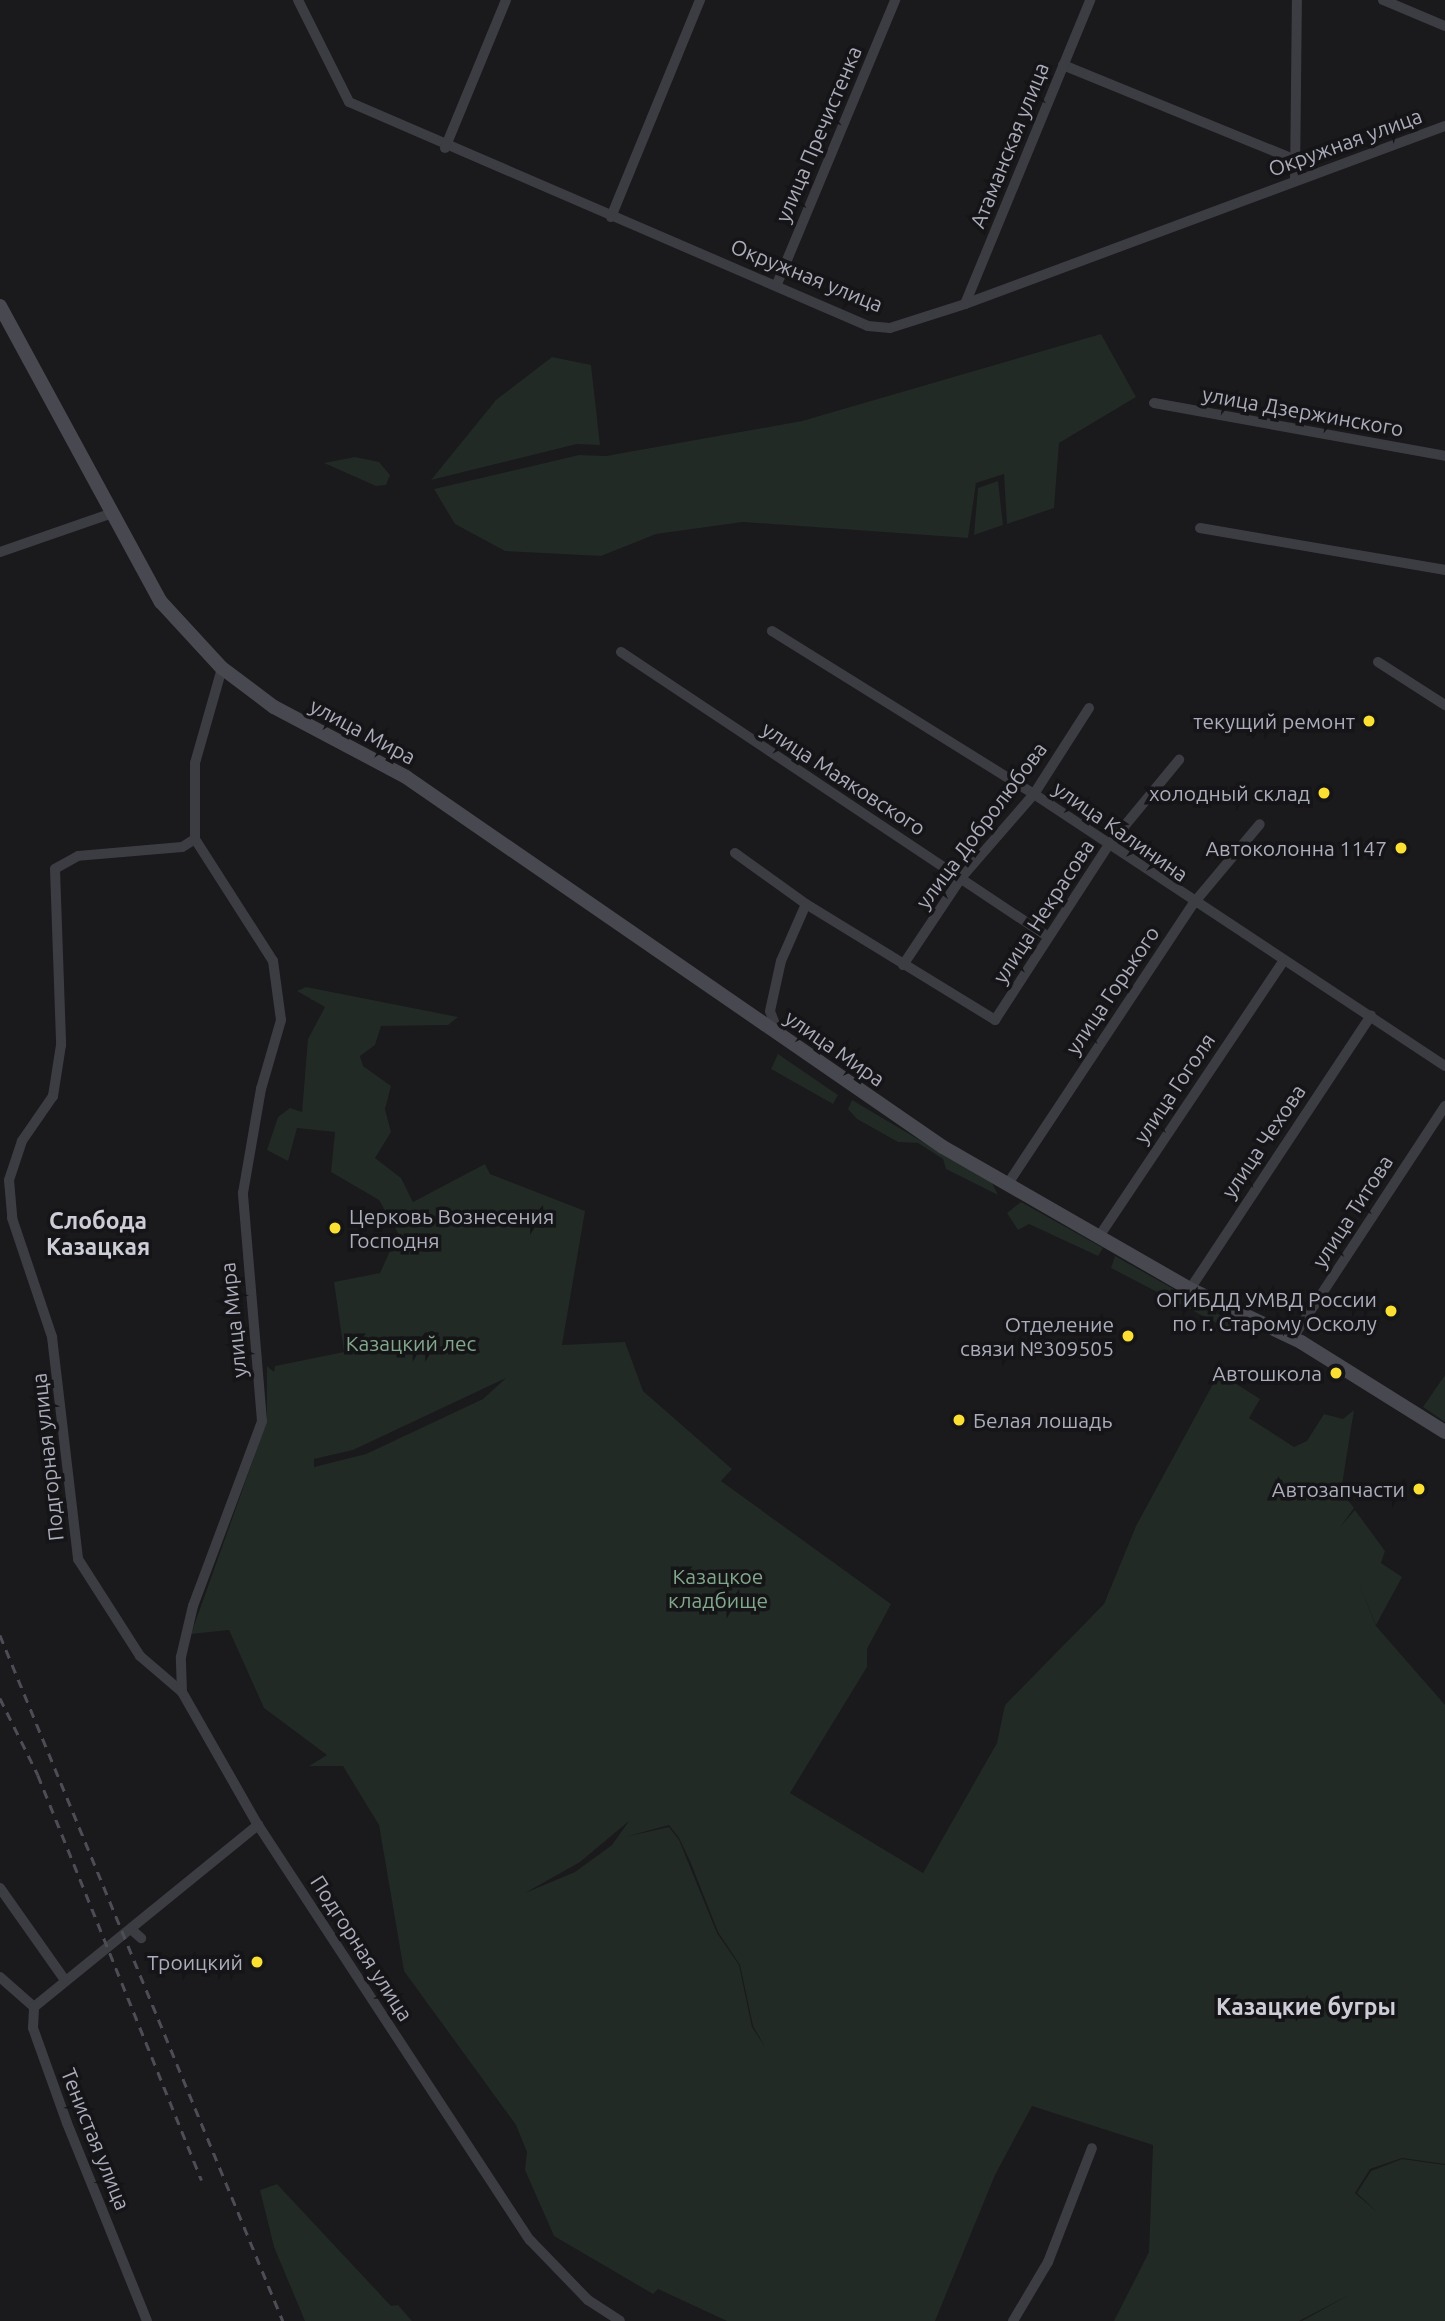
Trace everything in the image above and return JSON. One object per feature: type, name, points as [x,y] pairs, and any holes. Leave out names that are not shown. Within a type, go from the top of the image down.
[{"type":"main road","name":"улица Мира","points":[[0,306],[110,514],[161,603],[222,668],[274,707],[406,777],[779,1036],[1007,1185],[1190,1289],[1292,1339],[1445,1432]]},
{"type":"street","name":"Окружная улица","points":[[298,0],[349,102],[445,148],[879,327],[965,304],[1445,126]]},
{"type":"street","points":[[304,11],[309,0]]},
{"type":"street","points":[[445,148],[506,0]]},
{"type":"street","points":[[611,217],[700,0]]},
{"type":"street","name":"улица Пречистенка","points":[[777,284],[895,0]]},
{"type":"street","name":"Атаманская улица","points":[[965,304],[1090,0]]},
{"type":"street","points":[[1295,181],[1291,158],[1297,0]]},
{"type":"street","points":[[1383,0],[1445,26]]},
{"type":"street","points":[[1063,65],[1291,158]]},
{"type":"street","name":"улица Дзержинского","points":[[1154,402],[1445,456]]},
{"type":"street","points":[[0,552],[110,514]]},
{"type":"street","points":[[1200,528],[1445,570]]},
{"type":"street","name":"улица Калинина","points":[[772,631],[1034,794],[1193,904],[1445,1066]]},
{"type":"street","name":"улица Маяковского","points":[[621,652],[1048,936]]},
{"type":"street","points":[[1378,662],[1445,705]]},
{"type":"street","points":[[195,839],[195,764],[222,668]]},
{"type":"street","name":"улица Добролюбова","points":[[903,965],[961,878],[1034,794],[1089,708]]},
{"type":"street","name":"улица Некрасова","points":[[903,965],[995,1020],[1108,846],[1179,760]]},
{"type":"street","name":"улица Горького","points":[[1007,1185],[1193,904],[1260,824]]},
{"type":"street","name":"улица Мира","points":[[181,1692],[181,1657],[193,1606],[262,1421],[243,1194],[261,1089],[281,1020],[273,961],[195,839]]},
{"type":"street","name":"Подгорная улица","points":[[195,839],[182,847],[78,856],[55,870],[61,1045],[55,1083],[9,1180],[12,1218],[52,1337],[78,1559],[140,1656],[181,1692],[258,1825],[530,2240],[589,2300],[620,2321]]},
{"type":"street","points":[[735,853],[806,904],[903,965]]},
{"type":"street","points":[[779,1036],[770,1011],[781,961],[806,904]]},
{"type":"street","name":"улица Гоголя","points":[[1098,1238],[1283,962]]},
{"type":"street","name":"улица Чехова","points":[[1190,1289],[1371,1017]]},
{"type":"street","name":"улица Титова","points":[[1292,1339],[1445,1106]]},
{"type":"street","points":[[0,1977],[34,2007],[65,1980],[137,1935],[258,1825]]},
{"type":"street","points":[[0,1888],[65,1980]]},
{"type":"street","name":"Тенистая улица","points":[[34,2007],[33,2028],[63,2111],[148,2321]]},
{"type":"street","points":[[1013,2321],[1048,2262],[1092,2148]]},
{"type":"green space","points":[[1101,334],[1136,397],[1059,443],[1054,508],[1007,524],[1004,474],[976,483],[968,538],[743,522],[656,534],[601,556],[505,551],[455,524],[434,489],[579,455],[606,456],[802,421]]},
{"type":"green space","points":[[552,357],[591,365],[600,445],[577,444],[431,480],[496,400]]},
{"type":"green space","points":[[355,457],[379,462],[390,475],[386,485],[376,486],[324,463]]},
{"type":"green space","points":[[998,481],[1003,525],[974,535],[978,488]]},
{"type":"green space","points":[[306,987],[458,1017],[448,1025],[381,1026],[375,1045],[360,1056],[363,1066],[391,1086],[385,1109],[391,1132],[375,1158],[401,1178],[413,1202],[485,1164],[490,1174],[585,1211],[562,1345],[625,1342],[643,1391],[732,1469],[721,1481],[891,1604],[867,1649],[867,1667],[790,1793],[923,1873],[997,1743],[1005,1705],[1104,1604],[1136,1526],[1219,1373],[1260,1399],[1249,1418],[1294,1447],[1307,1441],[1324,1414],[1343,1419],[1354,1410],[1341,1491],[1354,1508],[1341,1526],[1355,1510],[1385,1551],[1381,1563],[1402,1577],[1376,1625],[1359,1584],[1376,1626],[1445,1705],[1445,2164],[1402,2158],[1370,2169],[1355,2193],[1377,2212],[1357,2193],[1371,2171],[1402,2159],[1445,2165],[1445,2321],[1302,2321],[1349,2295],[1299,2321],[1114,2321],[1149,2252],[1153,2145],[1032,2106],[995,2175],[935,2321],[727,2321],[658,2289],[653,2294],[554,2236],[525,2170],[527,2152],[516,2125],[404,1971],[379,1825],[343,1766],[309,1766],[327,1755],[264,1708],[229,1630],[191,1634],[267,1421],[267,1366],[274,1372],[275,1366],[344,1352],[334,1282],[380,1273],[398,1233],[379,1200],[331,1172],[335,1132],[297,1128],[288,1161],[267,1150],[278,1117],[290,1108],[302,1112],[308,1039],[325,1007],[297,991]],"holes":[[[506,1378],[483,1399],[366,1454],[314,1467],[314,1459],[353,1450]],[[629,1821],[612,1845],[575,1872],[525,1893],[580,1862]],[[669,1825],[679,1838],[718,1932],[740,1965],[753,2026],[765,2047],[752,2027],[739,1965],[717,1933],[679,1840],[669,1827],[625,1837]]]},
{"type":"green space","points":[[778,1054],[838,1095],[833,1104],[771,1069]]},
{"type":"green space","points":[[852,1100],[992,1183],[998,1195],[946,1169],[943,1159],[918,1143],[898,1142],[857,1119],[848,1109]]},
{"type":"green space","points":[[1021,1202],[1103,1248],[1098,1256],[1029,1224],[1018,1230],[1007,1213]]},
{"type":"green space","points":[[1115,1256],[1234,1323],[1230,1330],[1111,1268]]},
{"type":"green space","points":[[1445,1375],[1445,1422],[1423,1407]]},
{"type":"green space","points":[[277,2184],[391,2306],[398,2305],[412,2321],[305,2321],[274,2247],[260,2190]]},
{"type":"railway","points":[[0,1635],[283,2321]]},
{"type":"railway","points":[[0,1698],[38,1775],[202,2180]]},
{"type":"place","name":"текущий ремонт","points":[[1369,721]]},
{"type":"place","name":"холодный склад","points":[[1324,793]]},
{"type":"place","name":"Автоколонна 1147","points":[[1401,848]]},
{"type":"place","name":"Церковь Вознесения Господня","points":[[335,1228]]},
{"type":"place","name":"ОГИБДД УМВД России по г. Старому Осколу","points":[[1391,1311]]},
{"type":"place","name":"Отделение связи №309505","points":[[1128,1336]]},
{"type":"place","name":"Автошкола","points":[[1336,1373]]},
{"type":"place","name":"Белая лошадь","points":[[959,1420]]},
{"type":"place","name":"Автозапчасти","points":[[1419,1489]]},
{"type":"place","name":"Троицкий","points":[[257,1962]]},
{"type":"district","name":"Слобода Казацкая","points":[[98,1234]]},
{"type":"district","name":"Казацкие бугры","points":[[1306,2007]]},
{"type":"park label","name":"Казацкий лес","points":[[411,1343]]},
{"type":"park label","name":"Казацкое кладбище","points":[[718,1588]]}]
